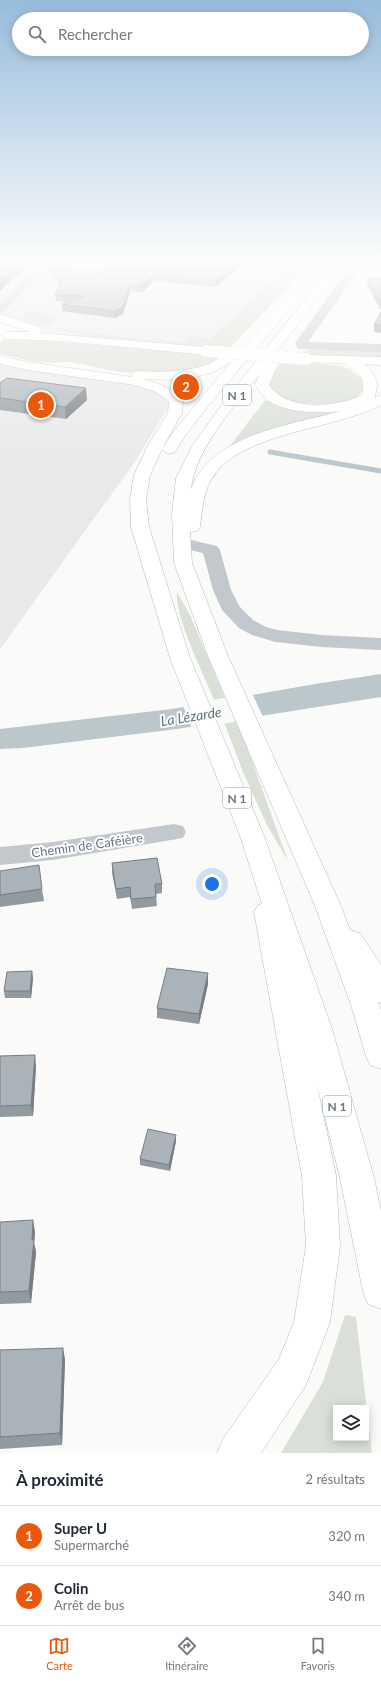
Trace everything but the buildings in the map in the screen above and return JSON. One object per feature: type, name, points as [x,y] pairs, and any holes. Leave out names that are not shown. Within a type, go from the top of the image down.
[{"type":"main road","points":[[4,336],[16,332]]},
{"type":"main road","points":[[45,332],[62,337]]},
{"type":"main road","points":[[0,356],[42,364],[131,375],[182,374],[211,369],[229,359],[255,332]]},
{"type":"main road","name":"N 1","points":[[263,332],[178,435],[160,469],[149,504],[149,560],[180,658],[252,836],[317,1029],[357,1178],[381,1291]]},
{"type":"main road","name":"N 1","points":[[286,332],[227,407],[199,446],[184,478],[180,513],[183,564],[218,656],[328,906],[365,1005],[381,1056]]},
{"type":"main road","points":[[290,332],[265,376],[262,385],[271,397],[282,402],[316,408],[339,407],[354,404],[368,397],[371,388],[369,379],[364,370],[351,361]]},
{"type":"main road","points":[[4,336],[62,337],[306,359],[381,361]]},
{"type":"main road","points":[[0,360],[28,366],[135,381],[150,385],[165,392],[176,402],[175,413],[155,447],[142,475],[138,499],[140,527],[149,560]]},
{"type":"main road","points":[[183,564],[202,479],[210,467],[219,459],[245,445],[344,415],[374,404],[381,399]]},
{"type":"main road","points":[[237,1453],[293,1372],[312,1322],[323,1246],[319,1176],[252,836]]},
{"type":"main road","points":[[328,906],[377,982],[381,992]]},
{"type":"street","points":[[309,332],[301,343],[302,346],[381,348]]},
{"type":"street","points":[[187,544],[211,550],[222,590],[232,610],[246,624],[275,636],[322,641],[381,644]]},
{"type":"street","name":"Chemin de Caféière","points":[[0,856],[53,851],[174,832]]},
{"type":"shaded area","points":[[45,332],[218,332],[210,339],[198,346],[62,337]]},
{"type":"shaded area","points":[[68,332],[86,332],[183,343],[191,337],[210,339],[218,332],[245,332],[229,349],[85,336]]},
{"type":"shaded area","points":[[21,339],[227,355],[199,369],[174,373],[136,373],[114,371],[71,362],[36,362],[0,354],[0,342],[4,340]]},
{"type":"shaded area","points":[[310,350],[381,350],[381,358],[304,355],[301,352]]},
{"type":"shaded area","points":[[0,360],[135,381],[168,396],[170,405],[134,463],[0,649]]},
{"type":"shaded area","points":[[282,360],[341,366],[349,369],[362,379],[363,390],[355,399],[331,404],[300,403],[283,399],[270,388],[270,381]]},
{"type":"shaded area","points":[[265,400],[297,411],[337,413],[230,446]]},
{"type":"shaded area","points":[[177,592],[190,615],[226,700],[215,702],[185,631],[177,603]]},
{"type":"shaded area","points":[[235,720],[247,747],[288,861],[267,825],[243,772],[224,722]]},
{"type":"shaded area","points":[[345,1315],[356,1317],[366,1405],[333,1405],[333,1441],[369,1441],[369,1428],[372,1453],[281,1453],[323,1382]]},
{"type":"water","name":"La Lézarde","points":[[381,674],[381,697],[177,729],[23,748],[0,749],[0,729],[172,709]]},
{"type":"pier","points":[[252,693],[263,717],[192,729],[183,705]]},
{"type":"waterway","points":[[270,452],[381,471]]},
{"type":"place","name":"Colin","points":[[186,387]]},
{"type":"place","name":"Super U","points":[[41,405]]}]
